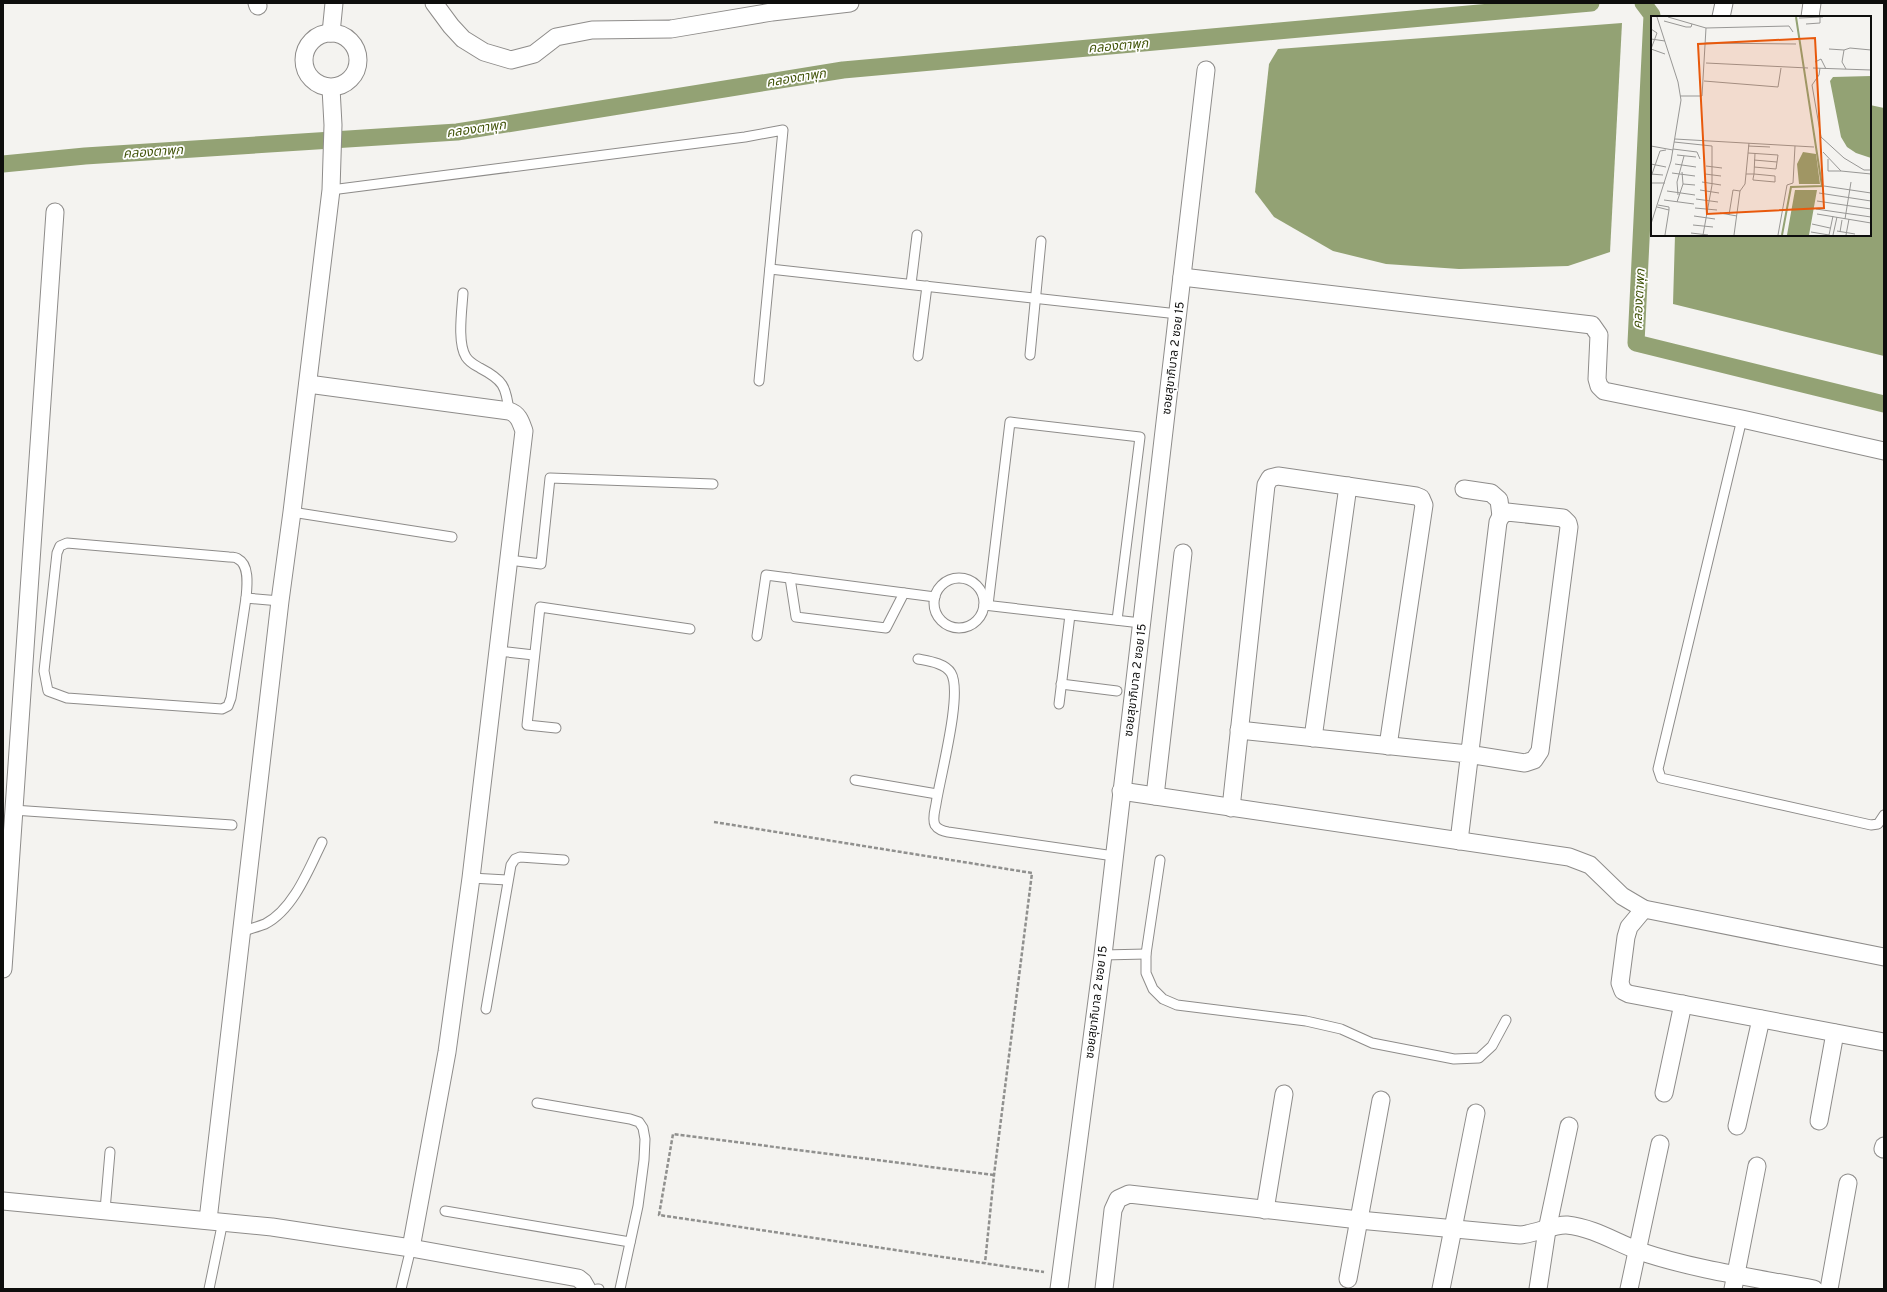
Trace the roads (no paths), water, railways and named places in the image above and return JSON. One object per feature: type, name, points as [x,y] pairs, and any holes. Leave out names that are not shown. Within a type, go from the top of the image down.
[{"type":"street","points":[[331,32],[334,3]]},
{"type":"street","points":[[434,3],[463,39],[484,52],[512,60],[534,54],[556,37],[592,30],[671,30],[772,12],[850,3]]},
{"type":"street","points":[[1721,16],[1724,3]]},
{"type":"street","points":[[1810,16],[1812,3]]},
{"type":"street","points":[[331,32],[341,34],[349,39],[355,46],[359,55],[359,65],[349,82],[332,88],[313,82],[307,74],[304,65],[304,55],[307,46],[322,34],[331,32]]},
{"type":"street","name":"ซอยสุขาภิบาล 2 ซอย 15","points":[[1060,1282],[1103,955],[1206,70]]},
{"type":"street","points":[[215,1220],[241,932],[331,190],[333,125],[332,88]]},
{"type":"street","points":[[3,969],[55,212]]},
{"type":"street","points":[[1182,277],[1592,325],[1599,335],[1597,379],[1599,386],[1604,391],[1742,419],[1884,451]]},
{"type":"street","points":[[308,384],[514,412],[524,431],[471,878],[447,1052],[411,1248]]},
{"type":"street","points":[[1231,808],[1266,485],[1270,478],[1278,476],[1416,496],[1421,498],[1424,505],[1388,746]]},
{"type":"street","points":[[1312,738],[1348,486]]},
{"type":"street","points":[[1464,489],[1491,493],[1499,500],[1501,516]]},
{"type":"street","points":[[1239,730],[1468,754],[1525,763],[1534,760],[1540,751],[1569,527],[1568,522],[1563,518],[1507,512],[1501,516],[1498,522],[1468,754],[1459,841]]},
{"type":"street","points":[[1155,796],[1183,553]]},
{"type":"street","points":[[1122,791],[1569,857],[1590,865],[1622,896],[1644,909],[1884,957]]},
{"type":"street","points":[[1644,909],[1630,927],[1626,937],[1620,984],[1623,991],[1629,994],[1884,1042]]},
{"type":"street","points":[[1664,1093],[1683,1004]]},
{"type":"street","points":[[1737,1126],[1761,1019]]},
{"type":"street","points":[[1819,1122],[1835,1033]]},
{"type":"street","points":[[1265,1210],[1284,1094]]},
{"type":"street","points":[[1348,1279],[1381,1100]]},
{"type":"street","points":[[1441,1289],[1476,1113]]},
{"type":"street","points":[[1538,1289],[1547,1230],[1568,1126]]},
{"type":"street","points":[[1629,1289],[1660,1144]]},
{"type":"street","points":[[1734,1282],[1757,1166]]},
{"type":"street","points":[[1828,1289],[1848,1183]]},
{"type":"street","points":[[1104,1289],[1113,1210],[1118,1198],[1129,1194],[1359,1220],[1520,1235],[1532,1234],[1566,1225],[1596,1232],[1638,1250],[1734,1282],[1814,1289]]},
{"type":"street","points":[[3,1201],[215,1220],[272,1227],[411,1248],[578,1278],[583,1282],[587,1289]]},
{"type":"lane","points":[[331,190],[783,130],[759,381]]},
{"type":"lane","points":[[911,284],[917,235]]},
{"type":"lane","points":[[1030,355],[1041,241]]},
{"type":"lane","points":[[770,269],[1178,314]]},
{"type":"lane","points":[[918,356],[927,286]]},
{"type":"lane","points":[[463,293],[461,346],[472,364],[502,383],[507,393],[509,411]]},
{"type":"lane","points":[[1742,419],[1658,769],[1659,774],[1661,778],[1871,825],[1878,824],[1884,816]]},
{"type":"lane","points":[[986,605],[983,594],[978,587],[965,579],[957,578],[943,584],[935,597],[937,613],[941,620],[956,628],[972,624],[979,618],[986,605],[1010,422],[1140,438],[1117,620]]},
{"type":"lane","points":[[509,560],[541,564],[550,478],[713,484]]},
{"type":"lane","points":[[292,512],[452,538]]},
{"type":"lane","points":[[67,543],[238,558],[244,564],[246,572],[246,598],[231,698],[228,706],[222,709],[67,698],[48,691],[44,671],[57,553],[60,546],[67,543]]},
{"type":"lane","points":[[756,636],[766,574],[935,597]]},
{"type":"lane","points":[[790,578],[796,617],[886,628],[904,593]]},
{"type":"lane","points":[[246,598],[280,601]]},
{"type":"lane","points":[[986,605],[1141,623]]},
{"type":"lane","points":[[556,728],[527,725],[540,607],[690,629]]},
{"type":"lane","points":[[1059,704],[1070,615]]},
{"type":"lane","points":[[498,651],[534,655]]},
{"type":"lane","points":[[918,659],[945,666],[952,673],[954,686],[954,703],[937,794],[934,820],[935,826],[940,830],[1114,856]]},
{"type":"lane","points":[[1061,684],[1117,691]]},
{"type":"lane","points":[[855,780],[937,794]]},
{"type":"lane","points":[[13,810],[232,825]]},
{"type":"lane","points":[[241,932],[266,923],[283,908],[301,887],[322,842]]},
{"type":"lane","points":[[486,1009],[507,880],[511,865],[515,859],[520,857],[564,860]]},
{"type":"lane","points":[[1160,860],[1146,954],[1146,973],[1153,989],[1163,999],[1177,1005],[1306,1021],[1341,1029],[1372,1043],[1447,1058],[1465,1060],[1479,1058],[1492,1046],[1506,1020]]},
{"type":"lane","points":[[471,878],[507,880]]},
{"type":"lane","points":[[1103,955],[1146,954]]},
{"type":"lane","points":[[536,1103],[639,1122],[643,1128],[645,1139],[644,1160],[638,1206],[620,1289]]},
{"type":"lane","points":[[105,1210],[110,1152]]},
{"type":"lane","points":[[445,1211],[630,1242]]},
{"type":"lane","points":[[209,1289],[215,1220]]},
{"type":"lane","points":[[401,1289],[411,1248]]},
{"type":"waterway","name":"คลองตาพุก","points":[[3,164],[85,156],[457,132],[843,70],[1591,3]]},
{"type":"waterway","name":"คลองตาพุก","points":[[1643,3],[1652,16]]},
{"type":"waterway","name":"คลองตาพุก","points":[[1651,36],[1636,343],[1884,404]]}]
